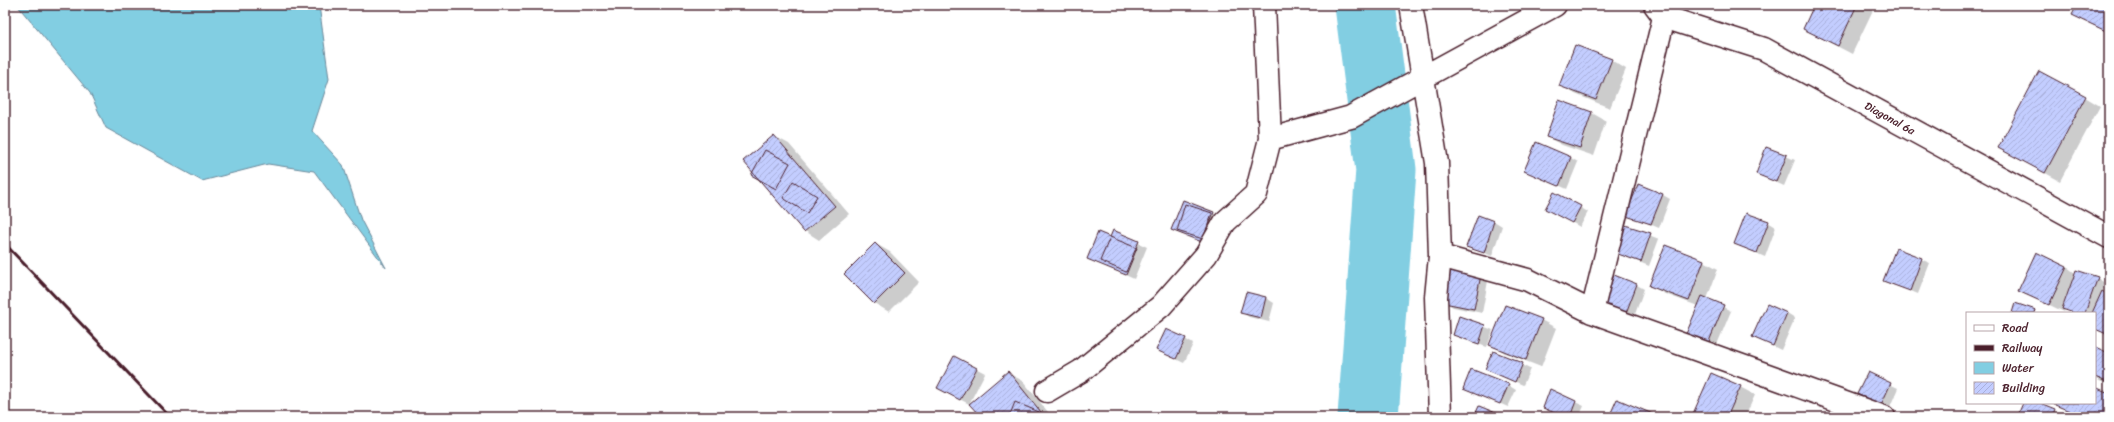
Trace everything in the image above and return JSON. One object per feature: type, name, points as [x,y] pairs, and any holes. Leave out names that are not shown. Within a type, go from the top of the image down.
[{"type":"street","points":[[1047,390],[1081,371],[1161,306],[1206,255],[1226,222],[1256,194],[1270,138],[1264,5]]},
{"type":"street","points":[[1411,5],[1424,76],[1437,163],[1440,256],[1436,297],[1440,417]]},
{"type":"street","points":[[1270,138],[1351,117],[1555,5]]},
{"type":"street","points":[[1592,312],[1660,11]]},
{"type":"street","name":"Diagonal 6a","points":[[1660,11],[1764,49],[2109,237]]},
{"type":"street","points":[[1440,256],[1528,280],[1592,312],[1884,417]]},
{"type":"water","points":[[17,5],[319,5],[329,79],[312,131],[343,165],[361,220],[386,268],[314,171],[268,164],[202,181],[106,128],[90,93]]},
{"type":"building","points":[[1814,5],[1857,5],[1838,46],[1803,29]]},
{"type":"building","points":[[2077,5],[2109,5],[2108,32],[2072,15]]},
{"type":"building","points":[[1575,45],[1612,59],[1596,100],[1559,86]]},
{"type":"building","points":[[2039,71],[2086,96],[2045,173],[1998,148]]},
{"type":"building","points":[[1559,100],[1592,112],[1580,148],[1546,137]]},
{"type":"building","points":[[774,135],[835,206],[804,232],[743,161]]},
{"type":"building","points":[[1536,142],[1571,157],[1559,186],[1524,171]]},
{"type":"building","points":[[1766,147],[1787,155],[1776,182],[1756,174]]},
{"type":"building","points":[[765,150],[790,163],[776,189],[751,175]]},
{"type":"building","points":[[793,181],[817,196],[807,213],[783,198]]},
{"type":"building","points":[[1638,184],[1663,194],[1651,224],[1626,216]]},
{"type":"building","points":[[1554,192],[1581,206],[1572,223],[1545,209]]},
{"type":"building","points":[[1183,200],[1214,212],[1202,242],[1171,230]]},
{"type":"building","points":[[1185,204],[1212,213],[1203,239],[1177,231]]},
{"type":"building","points":[[1746,213],[1769,221],[1757,253],[1734,244]]},
{"type":"building","points":[[1478,215],[1494,221],[1484,253],[1466,247]]},
{"type":"building","points":[[1625,225],[1651,233],[1641,262],[1615,253]]},
{"type":"building","points":[[1113,230],[1139,241],[1126,272],[1100,261]]},
{"type":"building","points":[[1098,232],[1137,248],[1126,275],[1087,259]]},
{"type":"building","points":[[875,243],[905,273],[874,304],[844,274]]},
{"type":"building","points":[[1665,245],[1704,260],[1689,301],[1649,286]]},
{"type":"building","points":[[1896,248],[1922,258],[1910,291],[1883,281]]},
{"type":"building","points":[[2036,252],[2067,267],[2049,305],[2018,291]]},
{"type":"building","points":[[1451,269],[1481,275],[1474,309],[1444,303]]},
{"type":"building","points":[[2076,270],[2098,277],[2085,312],[2071,312],[2062,309]]},
{"type":"building","points":[[1614,275],[1637,284],[1626,313],[1603,304]]},
{"type":"building","points":[[2102,291],[2109,295],[2109,335],[2096,329],[2096,312],[2092,312]]},
{"type":"building","points":[[1246,292],[1266,297],[1261,318],[1240,313]]},
{"type":"building","points":[[1702,296],[1724,305],[1708,344],[1686,334]]},
{"type":"building","points":[[2015,303],[2036,310],[2035,312],[2012,312]]},
{"type":"building","points":[[1767,304],[1787,313],[1773,346],[1752,337]]},
{"type":"building","points":[[1505,305],[1542,319],[1526,360],[1489,345]]},
{"type":"building","points":[[1459,316],[1485,325],[1479,344],[1453,335]]},
{"type":"building","points":[[1166,329],[1186,338],[1176,359],[1156,350]]},
{"type":"building","points":[[2096,347],[2109,353],[2109,383],[2096,377]]},
{"type":"building","points":[[1493,351],[1523,363],[1515,382],[1485,369]]},
{"type":"building","points":[[954,356],[977,368],[960,400],[937,388]]},
{"type":"building","points":[[1471,369],[1509,384],[1500,404],[1463,389]]},
{"type":"building","points":[[1008,371],[1045,417],[981,417],[969,404]]},
{"type":"building","points":[[1868,372],[1891,383],[1881,405],[1857,394]]},
{"type":"building","points":[[1711,373],[1741,386],[1727,417],[1692,416]]},
{"type":"building","points":[[2096,387],[2109,393],[2109,417],[2084,417],[2055,405],[2096,404]]},
{"type":"building","points":[[1550,389],[1576,401],[1570,417],[1564,417],[1543,408]]},
{"type":"building","points":[[1617,399],[1660,417],[1609,417]]},
{"type":"building","points":[[1015,402],[1039,412],[1037,417],[1009,417]]},
{"type":"building","points":[[2023,404],[2042,404],[2055,409],[2052,417],[2017,417]]},
{"type":"building","points":[[1479,406],[1501,415],[1500,417],[1474,417]]},
{"type":"waterway","points":[[1365,5],[1386,170],[1368,417]]},
{"type":"railway","points":[[5,244],[170,417]]}]
